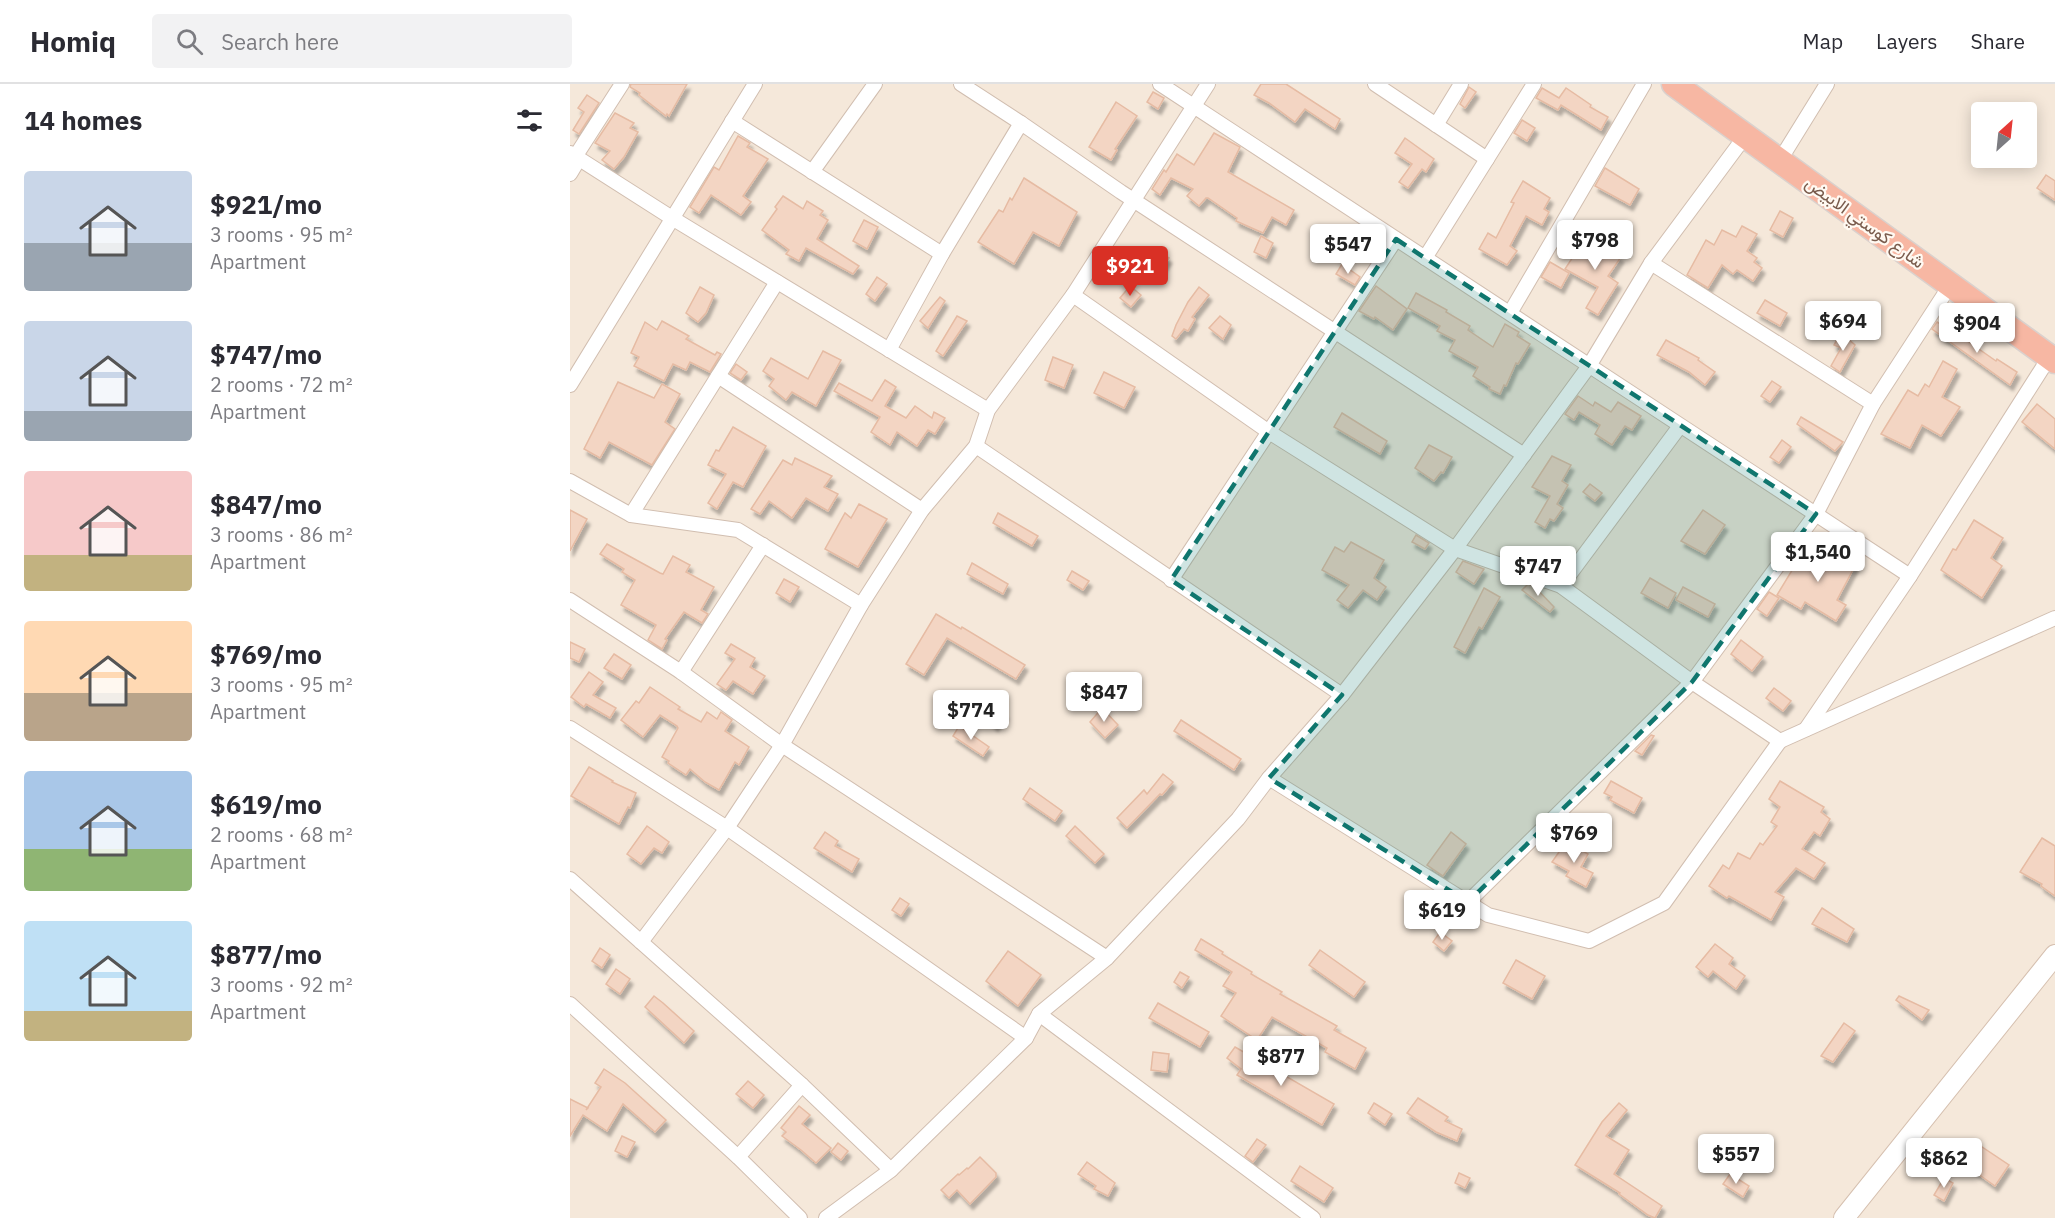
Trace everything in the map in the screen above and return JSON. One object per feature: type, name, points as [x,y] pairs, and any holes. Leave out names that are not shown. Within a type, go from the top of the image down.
[{"type":"highway","name":"شارع كوستي الابيض","points":[[1674,84],[2053,356]]},
{"type":"street","points":[[570,174],[575,156],[622,84]]},
{"type":"street","points":[[570,385],[755,84]]},
{"type":"street","points":[[812,172],[874,84]]},
{"type":"street","points":[[961,84],[1524,455]]},
{"type":"street","points":[[1160,84],[1910,576]]},
{"type":"street","points":[[641,942],[727,828],[782,745],[861,605],[922,510],[976,446],[988,410],[1073,295],[1208,84]]},
{"type":"street","points":[[1375,84],[1487,159]]},
{"type":"street","points":[[1436,125],[1461,84]]},
{"type":"street","points":[[1425,258],[1534,84]]},
{"type":"street","points":[[1510,314],[1644,84]]},
{"type":"street","points":[[1780,160],[1827,84]]},
{"type":"street","points":[[732,122],[942,254]]},
{"type":"street","points":[[889,350],[942,254],[1021,123]]},
{"type":"street","points":[[826,1218],[891,1170],[1026,1038],[1039,1014],[1107,958],[1238,819],[1269,778],[1342,695],[1455,549],[1589,366],[1651,263],[1746,135]]},
{"type":"street","points":[[575,156],[672,218],[988,410]]},
{"type":"street","points":[[1171,580],[1396,239]]},
{"type":"street","points":[[1651,263],[1873,404]]},
{"type":"street","points":[[631,515],[777,282]]},
{"type":"street","points":[[1468,902],[1692,682],[1816,514],[1873,404],[1951,284]]},
{"type":"street","points":[[1073,295],[1269,432],[1455,549],[1560,586],[1692,682],[1780,741]]},
{"type":"street","points":[[1806,729],[1910,576],[2053,356]]},
{"type":"street","points":[[718,376],[922,510]]},
{"type":"street","points":[[1560,586],[1680,426]]},
{"type":"street","points":[[976,446],[1342,695]]},
{"type":"street","points":[[570,481],[631,515],[738,530],[861,605]]},
{"type":"street","points":[[681,672],[763,545]]},
{"type":"street","points":[[570,600],[681,672],[782,745],[1107,958]]},
{"type":"street","points":[[1269,778],[1488,915],[1589,941],[1664,903],[1780,741],[2055,618]]},
{"type":"street","points":[[570,728],[727,828],[1026,1038]]},
{"type":"street","points":[[570,879],[802,1085],[891,1170]]},
{"type":"street","points":[[1844,1218],[2055,955]]},
{"type":"street","points":[[570,1004],[738,1157],[800,1218]]},
{"type":"street","points":[[1039,1014],[1313,1218]]},
{"type":"street","points":[[738,1157],[802,1085]]},
{"type":"highlighted area","points":[[1396,239],[1816,514],[1692,682],[1468,902],[1269,778],[1342,695],[1171,580]]},
{"type":"shaded area","points":[[570,84],[2055,84],[2055,1218],[570,1218]]},
{"type":"building","points":[[631,84],[687,84],[669,116],[667,114],[666,116],[630,87]]},
{"type":"building","points":[[1261,84],[1286,84],[1340,119],[1335,129],[1305,109],[1295,122],[1254,95]]},
{"type":"building","points":[[1469,87],[1476,92],[1465,108],[1460,104]]},
{"type":"building","points":[[1542,88],[1559,98],[1566,88],[1591,105],[1590,107],[1608,117],[1601,130],[1561,105],[1558,110],[1536,98]]},
{"type":"building","points":[[1153,92],[1164,98],[1158,109],[1147,102]]},
{"type":"building","points":[[587,95],[599,103],[579,134],[573,130],[584,112],[578,108]]},
{"type":"building","points":[[1116,102],[1137,116],[1115,149],[1117,150],[1111,160],[1089,147]]},
{"type":"building","points":[[615,113],[634,123],[630,128],[638,132],[624,157],[614,169],[602,160],[610,151],[595,143]]},
{"type":"building","points":[[1522,120],[1535,128],[1527,141],[1514,133]]},
{"type":"building","points":[[1214,133],[1240,147],[1228,172],[1294,210],[1286,225],[1272,217],[1263,233],[1236,221],[1237,218],[1208,198],[1199,206],[1187,196],[1193,189],[1171,178],[1160,195],[1152,189],[1177,154],[1194,165]]},
{"type":"building","points":[[738,136],[750,143],[747,147],[768,159],[743,196],[751,202],[741,215],[711,195],[699,213],[690,207],[714,167],[719,170]]},
{"type":"building","points":[[1405,138],[1434,159],[1426,172],[1422,169],[1408,188],[1399,182],[1412,164],[1395,153]]},
{"type":"building","points":[[1605,168],[1639,189],[1630,205],[1595,186]]},
{"type":"building","points":[[2046,175],[2055,181],[2055,200],[2037,188]]},
{"type":"building","points":[[1024,178],[1077,212],[1059,246],[1033,232],[1014,264],[978,242],[999,210],[1003,212],[1010,198],[1012,200]]},
{"type":"building","points":[[1523,181],[1550,198],[1544,209],[1549,212],[1542,225],[1526,216],[1510,246],[1517,251],[1507,265],[1479,249],[1488,233],[1496,238],[1514,203],[1511,202]]},
{"type":"building","points":[[783,196],[803,209],[807,201],[823,211],[820,215],[828,220],[817,239],[859,266],[853,274],[806,248],[799,261],[786,254],[789,250],[762,230]]},
{"type":"building","points":[[1780,211],[1793,218],[1783,237],[1770,230]]},
{"type":"building","points":[[864,220],[878,227],[867,249],[853,241]]},
{"type":"building","points":[[1742,226],[1757,234],[1747,251],[1757,258],[1754,262],[1762,268],[1753,281],[1737,270],[1733,274],[1722,265],[1708,288],[1687,275],[1706,240],[1714,245],[1722,230],[1736,237]]},
{"type":"building","points":[[1261,236],[1273,243],[1266,258],[1254,252]]},
{"type":"building","points":[[1586,237],[1621,257],[1608,276],[1618,283],[1598,315],[1586,308],[1598,287],[1565,269]]},
{"type":"building","points":[[1154,248],[1169,258],[1158,274],[1143,264]]},
{"type":"building","points":[[1550,262],[1569,273],[1561,288],[1541,277]]},
{"type":"building","points":[[1342,264],[1360,277],[1355,285],[1336,274]]},
{"type":"building","points":[[877,277],[887,284],[875,301],[866,294]]},
{"type":"building","points":[[1130,286],[1141,295],[1131,307],[1120,298]]},
{"type":"building","points":[[1376,286],[1407,309],[1393,330],[1375,317],[1374,319],[1359,311]]},
{"type":"building","points":[[700,287],[714,295],[706,313],[698,322],[686,313]]},
{"type":"building","points":[[1199,287],[1209,295],[1192,317],[1195,319],[1188,331],[1184,329],[1176,339],[1172,336],[1176,325]]},
{"type":"building","points":[[1416,293],[1470,326],[1468,330],[1493,347],[1505,324],[1519,332],[1517,336],[1530,344],[1518,364],[1516,363],[1500,394],[1489,389],[1490,387],[1473,376],[1478,367],[1449,351],[1455,340],[1437,331],[1440,326],[1408,308]]},
{"type":"building","points":[[940,297],[945,301],[928,328],[920,321]]},
{"type":"building","points":[[1765,300],[1787,313],[1780,326],[1757,313]]},
{"type":"building","points":[[957,316],[967,321],[943,356],[936,351]]},
{"type":"building","points":[[1220,316],[1231,325],[1223,339],[1209,328]]},
{"type":"building","points":[[662,321],[689,336],[686,339],[715,355],[717,352],[721,354],[710,372],[690,362],[686,370],[673,364],[664,381],[634,366],[639,357],[631,353],[645,322],[657,330]]},
{"type":"building","points":[[1937,322],[1996,361],[1997,359],[2017,372],[2010,385],[1932,329]]},
{"type":"building","points":[[1841,333],[1855,345],[1840,372],[1831,366],[1841,348],[1834,345]]},
{"type":"building","points":[[1666,340],[1699,358],[1698,360],[1715,372],[1705,385],[1689,372],[1657,355]]},
{"type":"building","points":[[823,351],[841,360],[816,406],[792,392],[786,400],[769,386],[774,379],[763,371],[771,358],[808,379]]},
{"type":"building","points":[[1053,357],[1073,365],[1064,388],[1045,380]]},
{"type":"building","points":[[1943,361],[1957,369],[1942,397],[1960,407],[1941,436],[1922,425],[1910,448],[1881,434],[1908,390],[1918,396],[1925,384],[1929,387]]},
{"type":"building","points":[[736,364],[747,372],[741,380],[730,373]]},
{"type":"building","points":[[1104,372],[1135,387],[1124,408],[1094,393]]},
{"type":"building","points":[[885,380],[896,387],[885,406],[906,418],[915,406],[932,418],[934,412],[945,418],[935,434],[928,430],[917,446],[897,432],[890,445],[871,432],[880,417],[834,391],[839,383],[872,401]]},
{"type":"building","points":[[1772,381],[1781,387],[1770,402],[1761,396]]},
{"type":"building","points":[[618,382],[654,398],[662,384],[680,394],[665,422],[675,429],[652,465],[609,442],[600,458],[584,449]]},
{"type":"building","points":[[1578,396],[1593,406],[1595,402],[1611,412],[1618,402],[1641,416],[1632,430],[1625,426],[1612,445],[1595,434],[1600,425],[1579,412],[1574,420],[1565,414]]},
{"type":"building","points":[[2037,404],[2055,419],[2055,449],[2022,422]]},
{"type":"building","points":[[1342,413],[1387,441],[1380,454],[1334,427]]},
{"type":"building","points":[[1801,417],[1843,442],[1835,451],[1797,424]]},
{"type":"building","points":[[733,427],[766,446],[743,487],[733,482],[717,509],[708,503],[726,474],[708,465]]},
{"type":"building","points":[[1782,440],[1791,447],[1779,463],[1770,457]]},
{"type":"building","points":[[1429,445],[1452,457],[1443,473],[1441,472],[1434,481],[1415,468]]},
{"type":"building","points":[[1552,456],[1571,465],[1562,481],[1568,485],[1557,504],[1563,508],[1554,521],[1550,519],[1545,528],[1535,522],[1550,496],[1532,487]]},
{"type":"building","points":[[795,458],[832,476],[824,487],[838,494],[828,511],[806,498],[792,518],[769,501],[760,514],[751,509],[783,460],[792,465]]},
{"type":"building","points":[[1590,484],[1602,493],[1595,501],[1583,492]]},
{"type":"building","points":[[859,504],[887,519],[858,567],[825,549],[845,513],[851,518]]},
{"type":"building","points":[[570,510],[587,519],[570,551]]},
{"type":"building","points":[[1703,510],[1725,525],[1705,554],[1681,541]]},
{"type":"building","points":[[998,513],[1038,536],[1032,546],[993,523]]},
{"type":"building","points":[[1974,520],[2003,538],[1991,558],[2002,566],[1982,598],[1941,570]]},
{"type":"building","points":[[1416,535],[1429,543],[1425,549],[1412,542]]},
{"type":"building","points":[[1351,542],[1384,560],[1374,578],[1386,587],[1377,600],[1363,590],[1348,608],[1337,600],[1349,585],[1322,570],[1335,547],[1344,552]]},
{"type":"building","points":[[607,544],[663,574],[673,556],[690,565],[686,572],[714,587],[701,610],[708,614],[702,623],[684,612],[665,639],[667,640],[662,649],[648,640],[656,625],[621,605],[635,580],[622,572],[624,569],[600,554]]},
{"type":"building","points":[[1811,547],[1838,564],[1844,554],[1857,562],[1837,600],[1846,605],[1836,621],[1805,602],[1801,609],[1777,595],[1797,562],[1800,564]]},
{"type":"building","points":[[1463,561],[1484,569],[1474,584],[1456,572]]},
{"type":"building","points":[[972,563],[1008,584],[1003,594],[967,574]]},
{"type":"building","points":[[1072,571],[1089,581],[1083,590],[1067,580]]},
{"type":"building","points":[[1650,578],[1676,593],[1668,608],[1641,593]]},
{"type":"building","points":[[784,579],[799,587],[790,602],[776,593]]},
{"type":"building","points":[[1528,584],[1534,586],[1554,607],[1550,612],[1522,590]]},
{"type":"building","points":[[1683,587],[1715,604],[1708,617],[1676,600]]},
{"type":"building","points":[[1484,588],[1500,597],[1482,629],[1479,627],[1465,653],[1454,647]]},
{"type":"building","points":[[1769,592],[1779,598],[1767,616],[1757,609]]},
{"type":"building","points":[[936,614],[1025,665],[1016,679],[947,638],[924,675],[906,664]]},
{"type":"building","points":[[1741,640],[1763,657],[1752,671],[1731,654]]},
{"type":"building","points":[[570,642],[585,649],[579,662],[570,658]]},
{"type":"building","points":[[731,644],[755,658],[750,667],[765,676],[753,694],[733,681],[726,690],[717,684],[735,659],[725,653]]},
{"type":"building","points":[[614,654],[631,665],[622,679],[604,668]]},
{"type":"building","points":[[589,672],[603,682],[593,695],[616,708],[610,718],[586,704],[584,707],[571,697]]},
{"type":"building","points":[[650,687],[680,707],[678,709],[701,722],[707,712],[717,719],[721,712],[732,720],[725,731],[749,747],[739,765],[735,762],[719,790],[690,769],[686,775],[662,757],[677,726],[660,715],[643,737],[621,720],[636,701],[639,703]]},
{"type":"building","points":[[1774,688],[1791,701],[1783,711],[1766,698]]},
{"type":"building","points":[[974,692],[1005,714],[995,726],[987,717],[967,705]]},
{"type":"building","points":[[1102,708],[1118,725],[1105,738],[1090,722]]},
{"type":"building","points":[[1181,720],[1241,759],[1234,770],[1174,731]]},
{"type":"building","points":[[959,726],[989,747],[983,756],[953,736]]},
{"type":"building","points":[[1651,735],[1654,736],[1642,755],[1635,751]]},
{"type":"building","points":[[589,767],[612,782],[636,793],[630,808],[628,807],[619,824],[571,796]]},
{"type":"building","points":[[1163,774],[1173,782],[1127,828],[1117,818],[1144,790],[1147,794]]},
{"type":"building","points":[[1611,781],[1642,798],[1634,813],[1610,800],[1612,797],[1604,793]]},
{"type":"building","points":[[1780,781],[1824,807],[1821,812],[1830,819],[1820,836],[1814,832],[1802,849],[1825,863],[1814,879],[1796,868],[1775,892],[1784,897],[1771,920],[1729,896],[1727,898],[1709,886],[1723,865],[1729,869],[1738,853],[1750,859],[1760,843],[1763,845],[1777,826],[1771,822],[1780,807],[1769,799]]},
{"type":"building","points":[[1030,788],[1062,811],[1055,821],[1023,799]]},
{"type":"building","points":[[647,826],[669,842],[662,853],[654,848],[641,864],[627,854]]},
{"type":"building","points":[[1075,826],[1104,854],[1095,863],[1066,836]]},
{"type":"building","points":[[825,832],[838,841],[835,846],[859,859],[852,872],[814,848]]},
{"type":"building","points":[[1451,832],[1466,844],[1443,876],[1427,865]]},
{"type":"building","points":[[2042,838],[2055,846],[2055,896],[2041,886],[2042,884],[2020,872]]},
{"type":"building","points":[[1566,842],[1588,854],[1581,867],[1593,873],[1586,887],[1566,876],[1569,871],[1552,862]]},
{"type":"building","points":[[900,898],[909,904],[901,916],[892,910]]},
{"type":"building","points":[[1822,908],[1854,929],[1847,942],[1812,924]]},
{"type":"building","points":[[1440,932],[1452,941],[1444,951],[1433,942]]},
{"type":"building","points":[[1201,939],[1252,972],[1251,974],[1282,992],[1280,994],[1337,1026],[1334,1030],[1366,1048],[1355,1069],[1325,1052],[1327,1048],[1272,1017],[1257,1040],[1221,1016],[1236,993],[1223,986],[1232,972],[1195,950]]},
{"type":"building","points":[[1715,944],[1733,958],[1729,964],[1745,976],[1736,989],[1713,971],[1708,977],[1696,967]]},
{"type":"building","points":[[600,948],[610,955],[602,968],[592,961]]},
{"type":"building","points":[[1320,950],[1365,982],[1354,997],[1309,965]]},
{"type":"building","points":[[1008,951],[1041,975],[1018,1006],[986,981]]},
{"type":"building","points":[[1516,960],[1545,976],[1532,999],[1503,983]]},
{"type":"building","points":[[616,969],[630,979],[620,994],[606,984]]},
{"type":"building","points":[[1180,972],[1189,977],[1182,988],[1174,982]]},
{"type":"building","points":[[654,996],[694,1031],[684,1043],[645,1007]]},
{"type":"building","points":[[1899,996],[1929,1010],[1922,1020],[1896,1000]]},
{"type":"building","points":[[1158,1003],[1209,1032],[1200,1047],[1149,1018]]},
{"type":"building","points":[[1844,1023],[1855,1031],[1833,1062],[1821,1056]]},
{"type":"building","points":[[1235,1047],[1334,1104],[1322,1125],[1237,1075],[1241,1069],[1227,1058]]},
{"type":"building","points":[[1153,1052],[1169,1054],[1167,1072],[1151,1070]]},
{"type":"building","points":[[604,1069],[625,1083],[666,1120],[655,1132],[623,1104],[607,1131],[583,1115],[570,1136],[570,1099],[587,1108],[601,1087],[595,1083]]},
{"type":"building","points":[[748,1081],[764,1095],[753,1108],[736,1094]]},
{"type":"building","points":[[1418,1098],[1448,1117],[1445,1121],[1462,1129],[1457,1141],[1436,1132],[1407,1113]]},
{"type":"building","points":[[1374,1103],[1392,1114],[1385,1125],[1368,1113]]},
{"type":"building","points":[[1619,1103],[1627,1110],[1606,1136],[1629,1150],[1614,1174],[1662,1206],[1655,1218],[1575,1165],[1602,1122]]},
{"type":"building","points":[[799,1106],[810,1115],[802,1124],[831,1148],[816,1163],[782,1136],[786,1132],[781,1128]]},
{"type":"building","points":[[622,1136],[635,1142],[627,1157],[615,1151]]},
{"type":"building","points":[[1257,1139],[1266,1145],[1253,1162],[1245,1156]]},
{"type":"building","points":[[1964,1141],[1969,1145],[1973,1141],[2009,1165],[1995,1186],[1953,1156]]},
{"type":"building","points":[[838,1143],[848,1151],[841,1160],[831,1152]]},
{"type":"building","points":[[980,1157],[996,1173],[996,1177],[970,1204],[957,1190],[949,1198],[941,1190]]},
{"type":"building","points":[[1087,1162],[1115,1183],[1108,1196],[1094,1189],[1096,1186],[1078,1174]]},
{"type":"building","points":[[1300,1166],[1333,1188],[1324,1202],[1291,1181]]},
{"type":"building","points":[[1459,1173],[1470,1178],[1465,1188],[1455,1183]]},
{"type":"building","points":[[1730,1174],[1749,1186],[1743,1197],[1723,1184]]},
{"type":"building","points":[[1944,1178],[1953,1183],[1944,1201],[1934,1195]]}]
